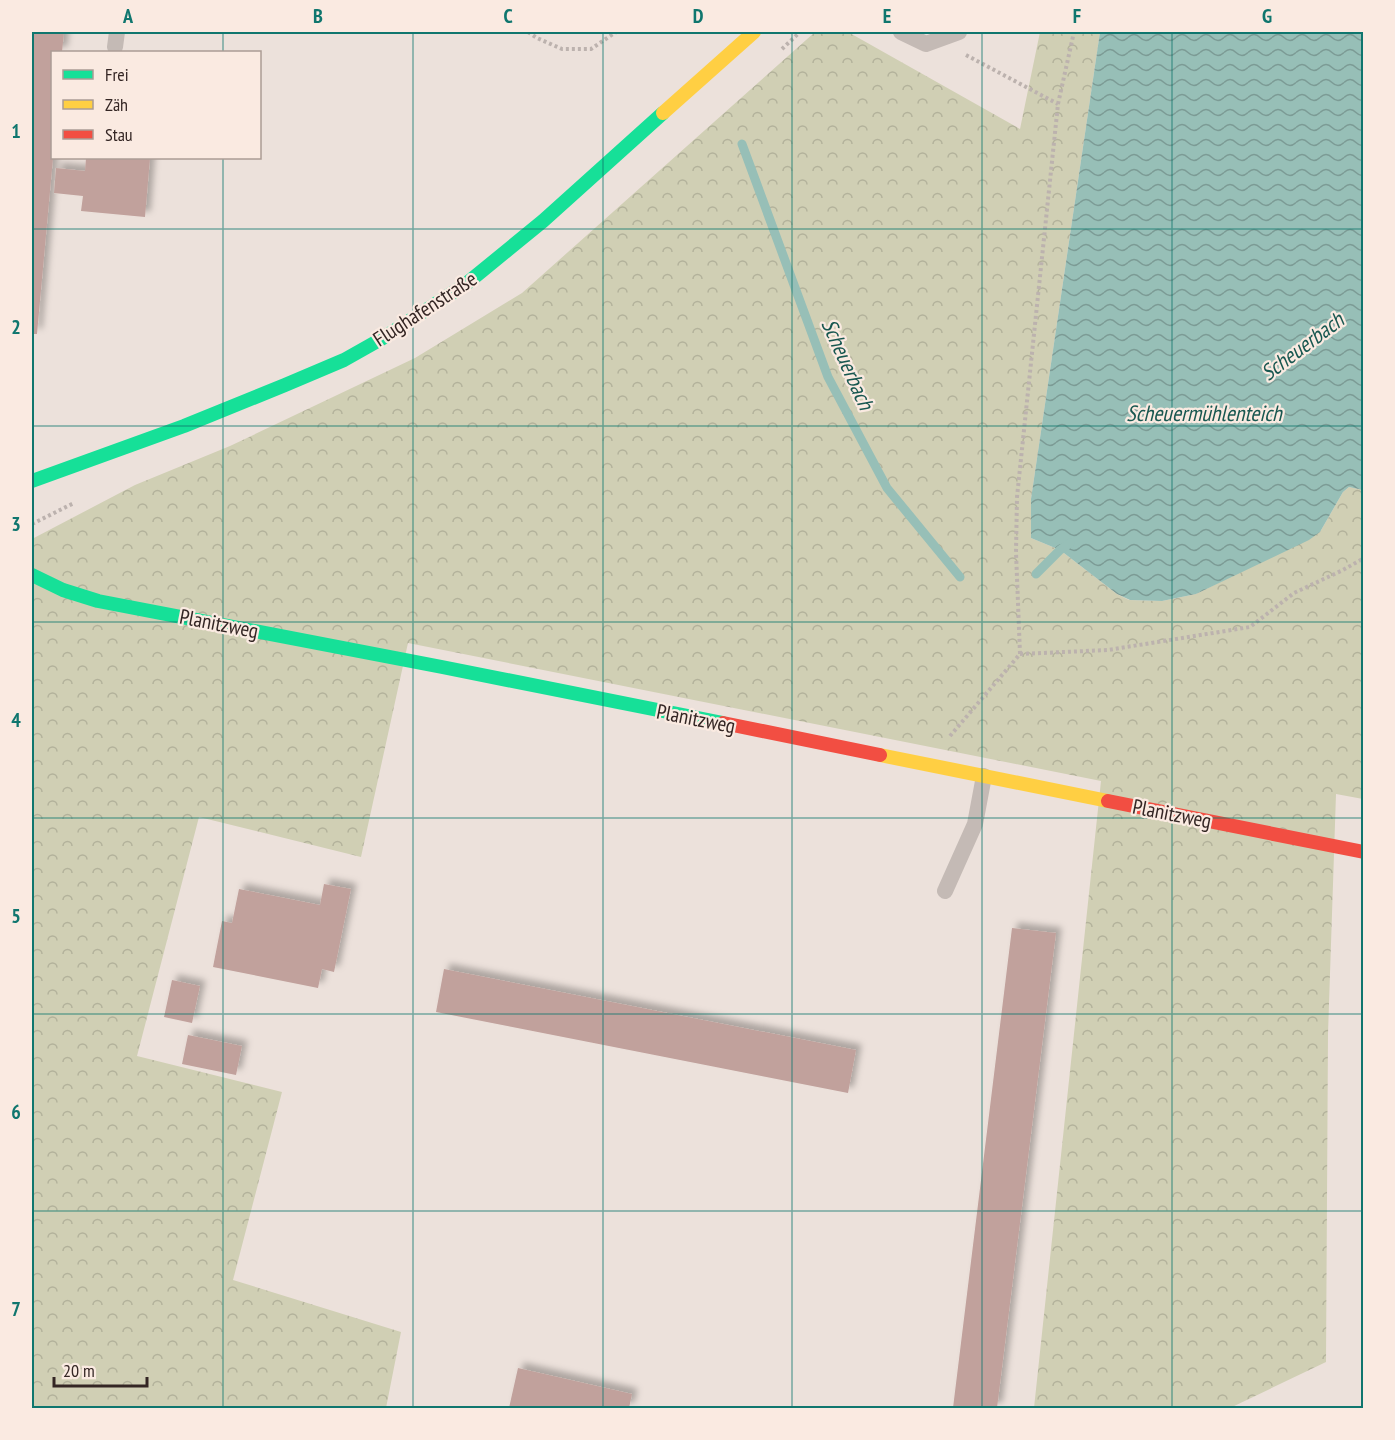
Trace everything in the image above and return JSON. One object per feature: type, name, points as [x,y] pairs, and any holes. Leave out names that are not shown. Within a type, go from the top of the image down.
[{"type":"street","name":"Flughafenstraße","points":[[32,481],[184,426],[344,360],[383,338],[466,284],[543,221],[754,32]]},
{"type":"street","name":"Planitzweg","points":[[32,574],[63,590],[98,601],[1364,852]]},
{"type":"lane","points":[[901,32],[926,44],[959,32]]},
{"type":"lane","points":[[945,891],[975,824],[984,777]]},
{"type":"path","points":[[528,32],[562,49],[591,49],[616,32]]},
{"type":"path","points":[[926,765],[1020,654],[1016,552],[1017,496],[1058,104],[1074,32]]},
{"type":"path","points":[[937,40],[1058,104]]},
{"type":"path","points":[[1020,654],[1108,650],[1250,627],[1294,593],[1364,558]]},
{"type":"green space","points":[[815,32],[848,32],[1020,129],[1040,32],[1100,32],[1031,499],[1031,538],[1060,550],[1117,594],[1129,600],[1162,601],[1196,594],[1320,532],[1343,492],[1349,487],[1363,490],[1363,799],[1336,794],[1328,1034],[1326,1362],[1230,1408],[1034,1408],[1101,781],[408,643],[361,857],[199,817],[137,1056],[282,1092],[233,1280],[401,1332],[386,1408],[32,1408],[32,539],[135,485],[230,446],[415,358],[522,293]]},
{"type":"water","name":"Scheuermühlenteich","points":[[1100,32],[1363,32],[1363,490],[1349,487],[1343,492],[1320,532],[1309,540],[1196,594],[1162,601],[1130,600],[1117,594],[1060,550],[1031,538],[1031,499]]},
{"type":"building","points":[[32,32],[64,32],[62,51],[51,51],[51,159],[53,159],[37,334],[32,334]]},
{"type":"building","points":[[86,159],[150,159],[145,217],[81,211],[83,196],[54,193],[56,168],[85,171]]},
{"type":"building","points":[[324,884],[351,889],[334,972],[322,969],[318,988],[213,967],[222,921],[232,923],[239,889],[320,905]]},
{"type":"building","points":[[1012,928],[1056,933],[997,1408],[953,1408]]},
{"type":"building","points":[[444,969],[856,1050],[848,1093],[436,1012]]},
{"type":"building","points":[[172,980],[200,986],[192,1023],[164,1017]]},
{"type":"building","points":[[188,1035],[242,1046],[236,1075],[182,1064]]},
{"type":"building","points":[[518,1368],[632,1394],[629,1408],[509,1408]]},
{"type":"waterway","name":"Scheuerbach","points":[[742,144],[828,377],[887,488],[960,577]]},
{"type":"waterway","name":"Scheuerbach","points":[[1036,574],[1070,543]]},
{"type":"traffic: fast","points":[[32,481],[184,426],[285,385],[344,360],[383,338],[466,284],[543,221],[663,113]]},
{"type":"traffic: fast","points":[[32,575],[63,590],[98,601],[723,723]]},
{"type":"traffic: slow","points":[[663,113],[754,32]]},
{"type":"traffic: slow","points":[[880,755],[1108,801]]},
{"type":"traffic: jam","points":[[723,723],[880,755]]},
{"type":"traffic: jam","points":[[1108,801],[1364,852]]}]
